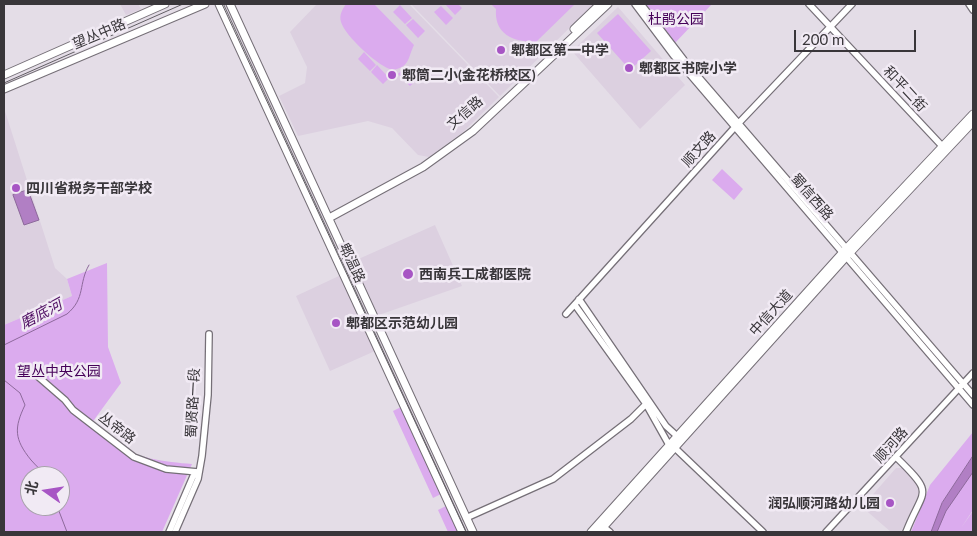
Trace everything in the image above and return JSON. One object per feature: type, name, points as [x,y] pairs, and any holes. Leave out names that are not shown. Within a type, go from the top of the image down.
[{"type":"main road","name":"望丛中路","points":[[4,75],[165,4]]},
{"type":"main road","name":"望丛中路","points":[[4,89],[205,4]]},
{"type":"main road","name":"郫温路","points":[[219,4],[462,532]]},
{"type":"main road","name":"郫温路","points":[[230,4],[472,532]]},
{"type":"main road","name":"文信路","points":[[328,217],[443,149],[470,128],[600,4]]},
{"type":"main road","points":[[328,217],[423,167],[473,131],[608,4]]},
{"type":"main road","name":"中信大道","points":[[591,532],[672,447],[973,114]]},
{"type":"main road","name":"中信大道","points":[[604,530],[672,447],[677,436],[847,252],[973,122]]},
{"type":"street","name":"蜀信西路","points":[[635,4],[674,56],[973,395]]},
{"type":"street","name":"蜀信西路","points":[[642,4],[737,126]]},
{"type":"street","name":"和平二街","points":[[809,4],[942,147]]},
{"type":"street","name":"顺文路","points":[[566,314],[737,126],[852,4]]},
{"type":"street","points":[[969,4],[973,10]]},
{"type":"street","name":"蜀信西路","points":[[847,252],[973,405]]},
{"type":"street","points":[[577,302],[646,404],[672,447],[763,532]]},
{"type":"street","points":[[577,302],[666,426],[677,436]]},
{"type":"street","name":"蜀贤路一段","points":[[175,532],[198,478],[202,456],[208,395],[209,334]]},
{"type":"street","name":"顺河路","points":[[826,532],[897,458],[973,373]]},
{"type":"street","name":"丛帝路","points":[[35,374],[65,400],[73,410],[134,457],[166,469],[198,472]]},
{"type":"street","points":[[466,518],[553,479],[630,419],[646,404]]},
{"type":"street","points":[[897,458],[920,481],[924,495],[906,532]]},
{"type":"street","name":"蜀贤路一段","points":[[169,532],[194,474],[198,472]]},
{"type":"shaded area","points":[[120,4],[138,4],[141,9],[126,15]]},
{"type":"shaded area","name":"郫筒二小(金花桥校区)","points":[[317,4],[409,4],[499,97],[463,132],[429,157],[418,155],[392,128],[368,121],[298,136],[279,96],[305,83],[307,67],[290,32]]},
{"type":"shaded area","name":"郫都区第一中学","points":[[411,4],[594,4],[500,96]]},
{"type":"shaded area","name":"郫都区书院小学","points":[[618,7],[685,85],[640,129],[572,51]]},
{"type":"shaded area","name":"四川省税务干部学校","points":[[4,108],[55,268],[67,279],[72,296],[4,325]]},
{"type":"shaded area","points":[[28,190],[39,220],[24,225],[13,195]]},
{"type":"shaded area","name":"西南兵工成都医院","points":[[435,225],[462,286],[376,316],[354,261]]},
{"type":"shaded area","name":"郫都区示范幼儿园","points":[[341,275],[375,351],[330,371],[296,296]]},
{"type":"shaded area","points":[[973,456],[973,472],[946,511],[937,532],[931,532],[942,503]]},
{"type":"shaded area","name":"润弘顺河路幼儿园","points":[[896,468],[903,468],[916,482],[919,494],[901,532],[891,532],[862,507]]},
{"type":"green space","points":[[346,4],[374,4],[414,45],[403,67],[393,70],[387,68],[372,58],[356,43],[341,22],[341,13]]},
{"type":"green space","points":[[445,4],[458,4],[462,8],[455,15]]},
{"type":"green space","points":[[491,4],[575,4],[536,42],[528,42],[513,38],[502,30],[496,18],[496,9]]},
{"type":"green space","name":"杜鹃公园","points":[[646,4],[712,4],[675,43]]},
{"type":"green space","points":[[400,5],[412,18],[405,24],[393,12]]},
{"type":"green space","points":[[441,6],[453,18],[446,25],[434,12]]},
{"type":"green space","points":[[618,14],[651,51],[630,70],[597,33]]},
{"type":"green space","points":[[413,19],[425,31],[418,38],[406,25]]},
{"type":"green space","points":[[364,52],[376,65],[370,71],[358,59]]},
{"type":"green space","points":[[377,65],[389,78],[383,84],[371,72]]},
{"type":"green space","points":[[405,67],[417,80],[410,86],[398,74]]},
{"type":"green space","points":[[722,169],[743,189],[734,200],[712,180]]},
{"type":"green space","name":"望丛中央公园","points":[[107,263],[108,347],[121,383],[91,424],[111,443],[140,456],[192,464],[162,532],[4,532],[4,325],[72,296],[67,279]]},
{"type":"green space","points":[[401,407],[441,494],[433,498],[393,411]]},
{"type":"green space","points":[[973,432],[973,510],[961,528],[973,511],[973,532],[911,532],[930,485]]},
{"type":"green space","points":[[446,506],[458,532],[448,532],[438,510]]},
{"type":"waterway","name":"磨底河","points":[[4,345],[67,314],[77,302],[89,265]]},
{"type":"waterway","name":"磨底河","points":[[4,380],[20,393],[25,405],[19,420],[17,433],[25,453],[37,466]]},
{"type":"waterway","name":"磨底河","points":[[61,516],[67,532]]},
{"type":"tram line","points":[[4,83],[183,4]]},
{"type":"tram line","points":[[222,4],[466,532]]},
{"type":"place","name":"郫都区第一中学","points":[[501,50]]},
{"type":"place","name":"郫都区书院小学","points":[[629,68]]},
{"type":"place","name":"郫筒二小(金花桥校区)","points":[[392,75]]},
{"type":"place","name":"四川省税务干部学校","points":[[16,188]]},
{"type":"place","name":"西南兵工成都医院","points":[[408,274]]},
{"type":"place","name":"郫都区示范幼儿园","points":[[336,323]]},
{"type":"place","name":"润弘顺河路幼儿园","points":[[890,503]]}]
